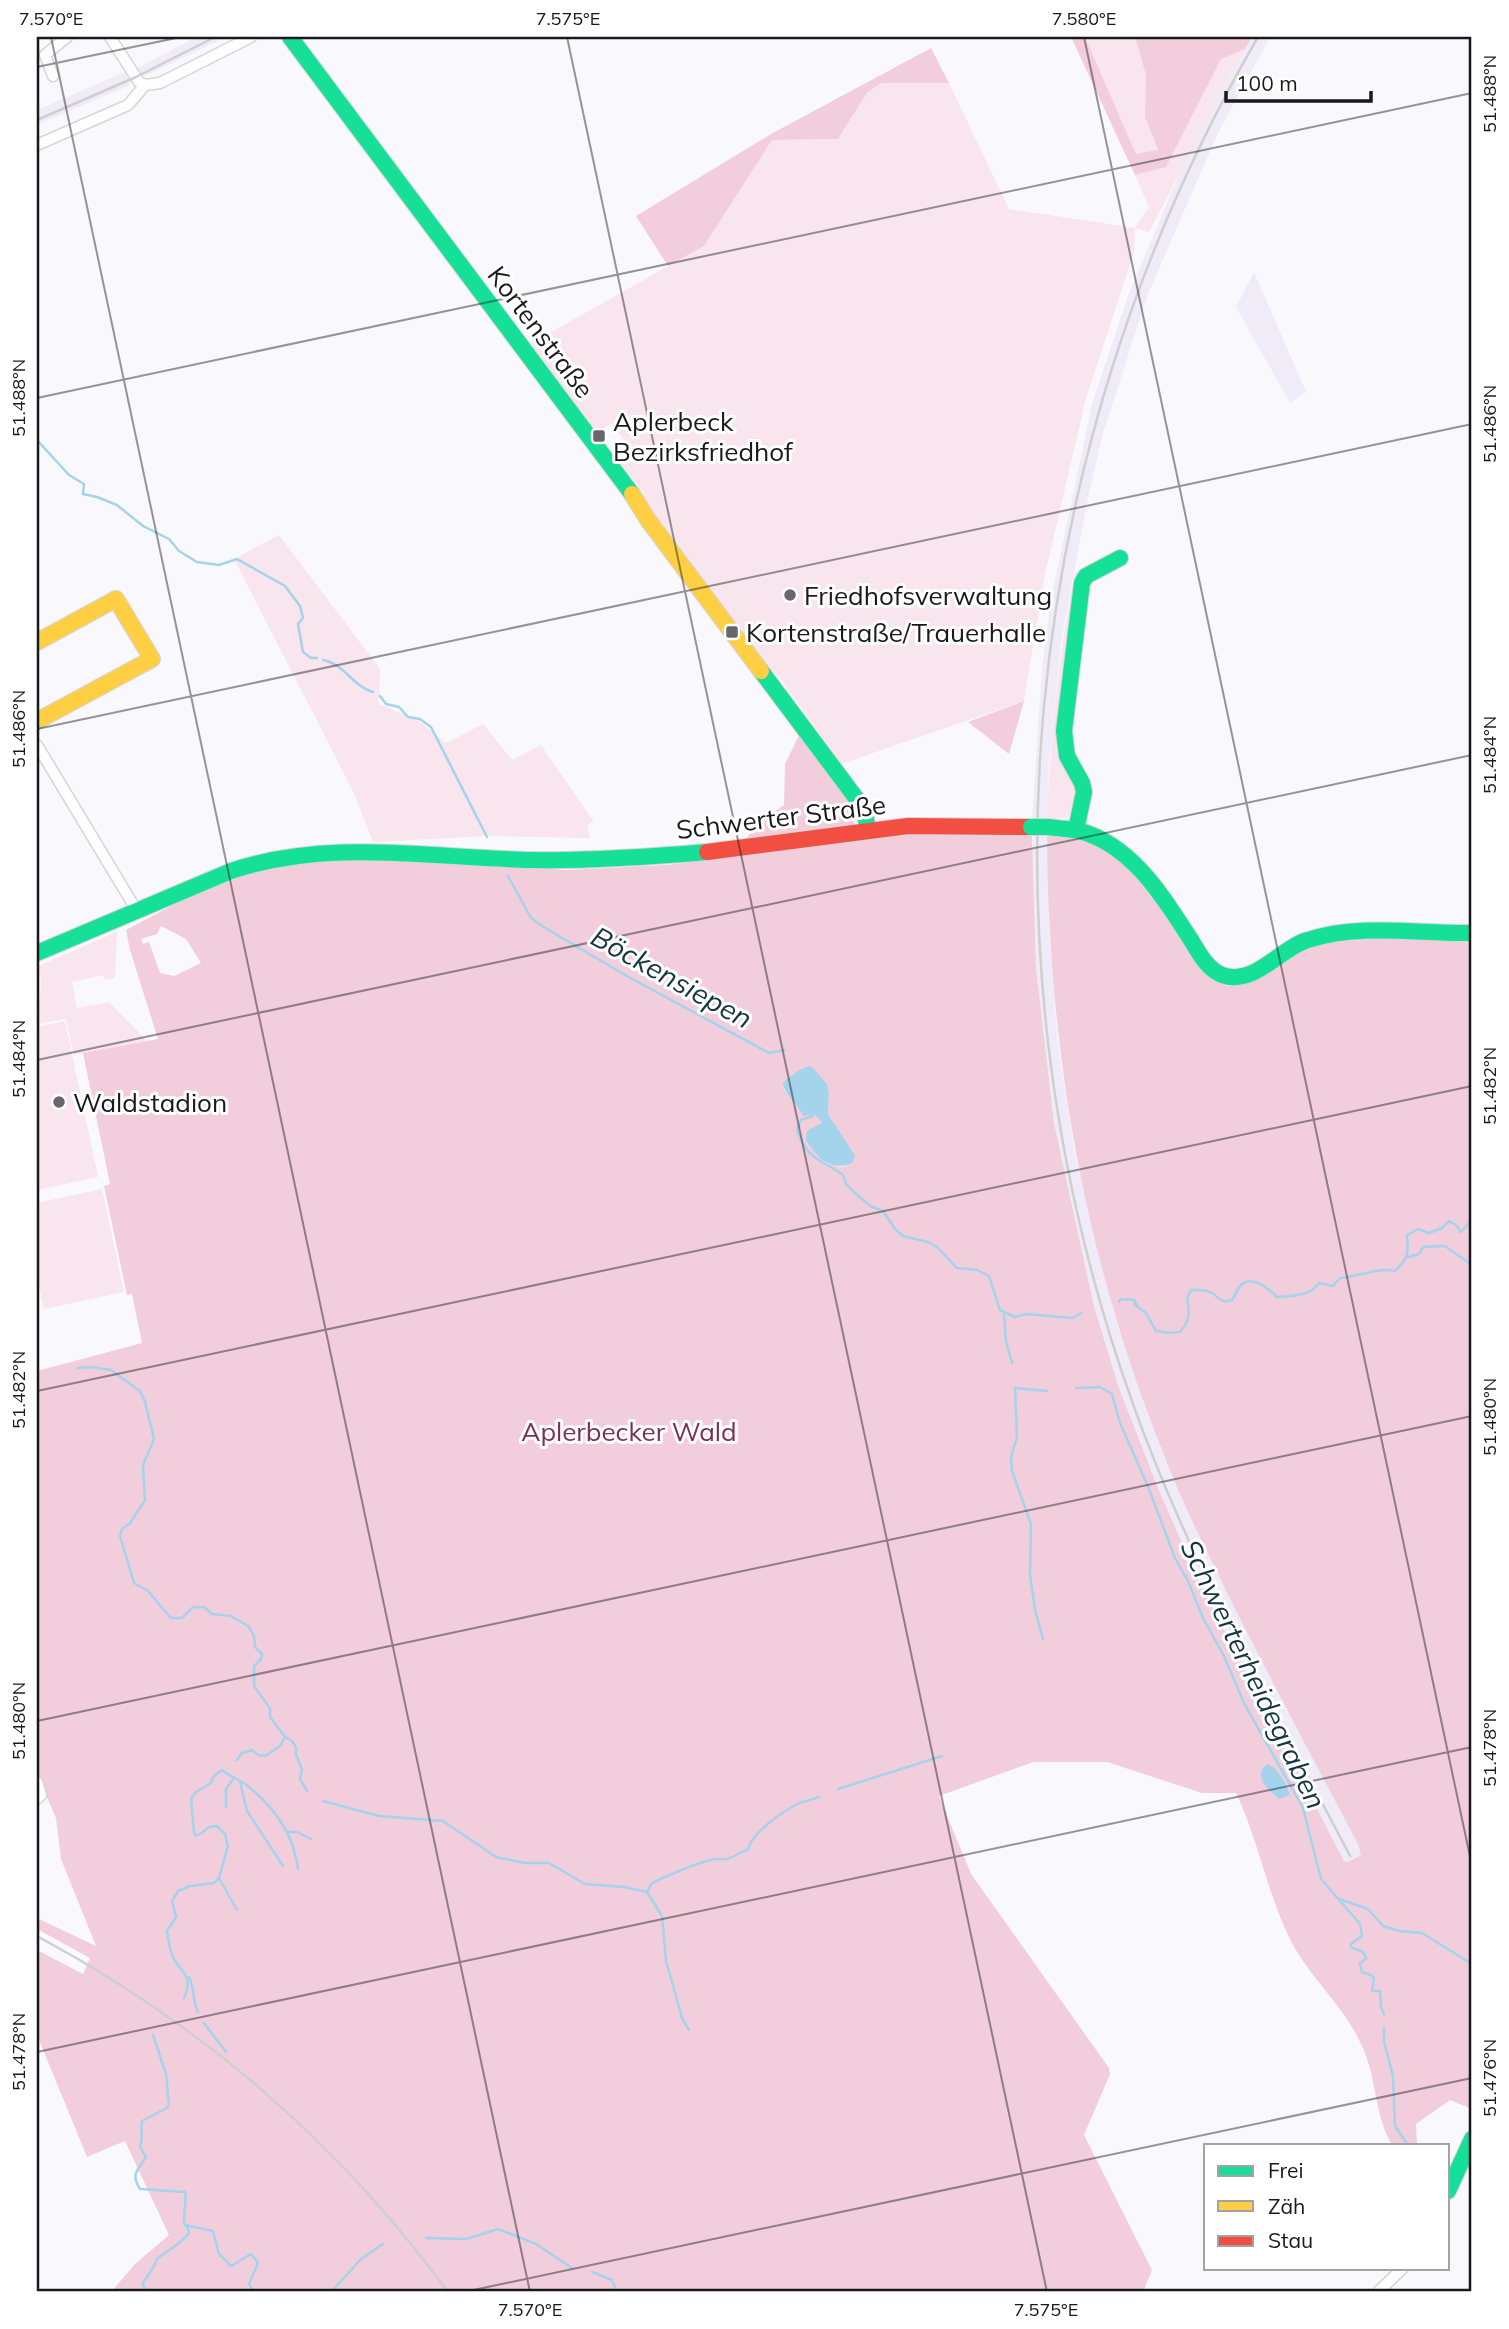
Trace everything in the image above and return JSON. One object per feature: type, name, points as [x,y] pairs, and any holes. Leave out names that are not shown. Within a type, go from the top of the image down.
[{"type":"street","points":[[53,76],[45,55],[67,37]]},
{"type":"street","points":[[110,37],[139,82],[145,85],[160,83],[251,37]]},
{"type":"street","name":"Kortenstraße","points":[[290,37],[611,465],[648,520],[859,802],[866,814],[868,830]]},
{"type":"street","points":[[37,145],[128,105],[145,85]]},
{"type":"street","points":[[1076,830],[1084,792],[1067,755],[1064,731],[1082,583],[1086,576],[1120,558]]},
{"type":"street","points":[[37,642],[116,600],[152,659],[37,721]]},
{"type":"street","points":[[37,745],[137,911]]},
{"type":"street","name":"Schwerter Straße","points":[[37,953],[249,865],[313,852],[531,860],[614,860],[735,849],[868,830],[937,824],[1048,827],[1076,830],[1105,840],[1132,860],[1211,969],[1228,978],[1247,976],[1285,949],[1328,934],[1380,931],[1472,933]]},
{"type":"street","points":[[37,1782],[41,1795],[37,1799]]},
{"type":"street","points":[[1450,2187],[1472,2139]]},
{"type":"street","points":[[1378,2292],[1401,2270]]},
{"type":"shaded area","points":[[196,37],[226,37],[145,76],[136,69]]},
{"type":"shaded area","points":[[1085,37],[1135,37],[1146,75],[1145,117],[1158,151],[1136,154]]},
{"type":"shaded area","points":[[1252,37],[1270,37],[1218,133],[1148,294],[1103,433],[1088,498],[1061,642],[1049,762],[1049,932],[1058,1044],[1075,1153],[1114,1313],[1162,1451],[1203,1545],[1359,1844],[1361,1855],[1348,1862],[1344,1861],[1197,1577],[1119,1388],[1094,1306],[1054,1123],[1036,966],[1032,820],[1042,669],[1051,599],[1092,404],[1128,296],[1187,155],[1217,101],[1218,93]]},
{"type":"shaded area","points":[[1245,49],[1218,93],[1217,101],[1149,232],[1135,228],[1149,207],[1135,175],[1166,167],[1221,58]]},
{"type":"shaded area","points":[[127,71],[130,85],[37,125],[37,110]]},
{"type":"shaded area","points":[[881,83],[949,83],[1009,209],[1135,228],[1134,252],[1086,398],[1044,579],[1024,701],[841,764],[782,680],[767,666],[648,508],[643,492],[621,464],[634,454],[611,423],[598,433],[530,344],[704,246],[772,140],[838,139],[867,93]]},
{"type":"shaded area","points":[[1254,272],[1306,392],[1290,403],[1236,307]]},
{"type":"shaded area","points":[[279,535],[380,669],[379,704],[418,720],[446,743],[483,724],[512,760],[541,745],[594,822],[587,825],[590,838],[488,836],[373,842],[354,793],[234,559]]},
{"type":"shaded area","points":[[1075,572],[1080,573],[1061,744],[1076,782],[1077,798],[1075,811],[1068,817],[1047,820],[1056,695]]},
{"type":"shaded area","points":[[117,932],[115,978],[105,980],[103,975],[72,982],[77,1008],[109,1002],[147,1041],[74,1055],[66,1019],[37,1024],[41,987],[38,966]]},
{"type":"shaded area","name":"Waldstadion","points":[[65,1021],[98,1177],[37,1190],[37,1027]]},
{"type":"shaded area","points":[[102,1189],[124,1292],[44,1309],[37,1276],[37,1203]]},
{"type":"green space","points":[[1071,37],[1085,37],[1136,154],[1158,150],[1145,117],[1146,75],[1135,37],[1252,37],[1245,49],[1221,59],[1166,167],[1135,175]]},
{"type":"green space","points":[[931,48],[949,83],[881,83],[867,93],[838,139],[772,140],[704,246],[668,266],[636,216],[771,134]]},
{"type":"green space","points":[[1024,701],[1009,754],[968,722]]},
{"type":"green space","name":"Aplerbecker Wald","points":[[802,729],[853,800],[855,838],[909,833],[1032,835],[1036,967],[1054,1123],[1094,1306],[1119,1388],[1197,1577],[1344,1861],[1348,1862],[1361,1855],[1358,1844],[1251,1640],[1193,1522],[1134,1375],[1111,1300],[1091,1225],[1063,1071],[1054,993],[1047,835],[1074,836],[1115,853],[1148,888],[1203,973],[1227,986],[1246,984],[1288,956],[1328,942],[1472,939],[1472,2109],[1450,2100],[1416,2124],[1417,2144],[1392,2144],[1382,2121],[1370,2069],[1361,2044],[1346,2017],[1308,1969],[1283,1925],[1236,1793],[1202,1793],[1107,1762],[1033,1762],[939,1796],[971,1874],[1109,2068],[1110,2074],[1084,2135],[1152,2270],[1143,2292],[111,2292],[135,2264],[169,2235],[125,2141],[87,2157],[37,2035],[37,1950],[83,1974],[90,1958],[37,1929],[37,1918],[96,1946],[61,1859],[56,1818],[37,1775],[37,1371],[142,1343],[132,1294],[127,1295],[104,1186],[110,1184],[83,1053],[158,1039],[126,930],[175,904],[255,868],[302,860],[350,857],[567,870],[666,865],[739,856],[751,832],[784,805],[785,764]],"holes":[[[161,926],[186,939],[201,963],[174,976],[160,973],[149,942],[143,944],[141,939],[157,934]],[[803,1068],[829,1094],[828,1114],[846,1166],[826,1163],[822,1124],[818,1115],[800,1109],[784,1090],[792,1075]]]},
{"type":"water","name":"Böckensiepen","points":[[811,1066],[827,1084],[828,1114],[855,1156],[852,1163],[837,1166],[825,1161],[814,1152],[806,1140],[807,1131],[822,1123],[814,1115],[803,1116],[783,1083],[799,1070]]},
{"type":"water","points":[[1267,1764],[1278,1772],[1290,1795],[1279,1799],[1263,1783],[1261,1774]]},
{"type":"waterway","name":"Böckensiepen","points":[[37,440],[69,475],[84,484],[83,494],[117,505],[143,526],[169,539],[179,551],[197,562],[219,565],[237,559],[285,586],[300,606],[303,618],[298,624],[303,652],[311,658],[317,658]]},
{"type":"waterway","name":"Böckensiepen","points":[[323,660],[331,662],[359,685],[373,692]]},
{"type":"waterway","name":"Böckensiepen","points":[[380,696],[386,704],[399,707],[408,717],[420,719],[431,727],[487,837]]},
{"type":"waterway","name":"Böckensiepen","points":[[508,876],[531,918],[542,926],[625,975],[769,1053],[785,1050]]},
{"type":"waterway","name":"Böckensiepen","points":[[813,1113],[801,1120],[797,1130],[810,1153],[843,1175],[846,1184],[870,1206],[883,1211],[903,1236],[937,1247],[957,1268],[977,1270],[989,1276],[1000,1310],[1015,1317],[1026,1314],[1073,1318],[1081,1313]]},
{"type":"waterway","name":"Böckensiepen","points":[[1134,1304],[1146,1313],[1156,1331],[1180,1332],[1187,1320],[1187,1298],[1191,1290],[1208,1291],[1222,1301],[1228,1301],[1232,1300],[1241,1285],[1251,1281],[1270,1290],[1277,1297],[1288,1296],[1311,1291],[1319,1283],[1333,1286],[1340,1278],[1382,1270],[1395,1271],[1407,1255],[1407,1235],[1418,1229],[1429,1233],[1442,1228],[1449,1221],[1461,1232],[1472,1220]]},
{"type":"waterway","points":[[1408,1257],[1419,1254],[1423,1247],[1445,1246],[1472,1265]]},
{"type":"waterway","points":[[1119,1302],[1121,1299],[1134,1300],[1137,1305]]},
{"type":"waterway","name":"Schwerterheidegraben","points":[[1004,1315],[1006,1341],[1012,1363]]},
{"type":"waterway","points":[[78,1368],[111,1370],[140,1391],[145,1402],[154,1439],[143,1465],[145,1500],[130,1523],[122,1529],[120,1536],[134,1583],[148,1591],[171,1618],[182,1618],[193,1607],[204,1607],[212,1614],[231,1616],[248,1626],[254,1636],[255,1647],[262,1654],[254,1666],[254,1686],[270,1708],[270,1717],[296,1747],[302,1770],[300,1779],[307,1791]]},
{"type":"waterway","name":"Schwerterheidegraben","points":[[1076,1388],[1100,1387],[1112,1394],[1120,1423],[1175,1558],[1224,1656],[1244,1703],[1303,1808],[1321,1879],[1360,1924],[1362,1936],[1351,1944],[1351,1947],[1365,1956],[1366,1959],[1360,1963],[1362,1972],[1374,1978],[1372,1991],[1380,1991],[1384,2014]]},
{"type":"waterway","points":[[1043,1639],[1035,1610],[1030,1574],[1031,1524],[1012,1471],[1011,1457],[1017,1437],[1015,1388],[1047,1391]]},
{"type":"waterway","points":[[237,1760],[242,1753],[252,1750],[265,1756],[280,1746],[285,1737]]},
{"type":"waterway","points":[[838,1789],[942,1756]]},
{"type":"waterway","points":[[184,1998],[187,1979],[172,1955],[167,1931],[176,1917],[172,1901],[178,1891],[190,1886],[214,1883],[219,1878],[228,1846],[225,1834],[217,1826],[209,1827],[196,1836],[194,1833],[191,1799],[196,1792],[211,1783],[214,1776],[222,1770],[246,1785],[259,1795],[282,1824],[292,1845],[298,1869]]},
{"type":"waterway","points":[[226,1807],[226,1789],[234,1778]]},
{"type":"waterway","points":[[240,1782],[247,1811],[283,1866]]},
{"type":"waterway","points":[[647,1892],[652,1883],[673,1874],[712,1859],[727,1859],[748,1849],[755,1836],[776,1818],[797,1804],[819,1797]]},
{"type":"waterway","points":[[323,1801],[379,1816],[443,1821],[496,1857],[525,1863],[549,1863],[585,1884],[647,1892],[662,1916],[666,1961],[682,2018],[689,2030]]},
{"type":"waterway","points":[[288,1832],[297,1832],[311,1839]]},
{"type":"waterway","points":[[219,1878],[237,1910]]},
{"type":"waterway","points":[[1339,1899],[1368,1909],[1383,1926],[1422,1933],[1472,1964]]},
{"type":"waterway","points":[[189,1977],[198,2012]]},
{"type":"waterway","points":[[204,2023],[226,2052]]},
{"type":"waterway","name":"Schwerterheidegraben","points":[[1384,2028],[1384,2041],[1393,2076],[1395,2126],[1407,2144]]},
{"type":"waterway","points":[[153,2035],[166,2074],[169,2104],[167,2108],[142,2121],[140,2146],[146,2157],[136,2172],[137,2184],[140,2189],[185,2192],[185,2225],[213,2231],[219,2254],[231,2266],[251,2254],[258,2263],[249,2284],[254,2292]]},
{"type":"waterway","points":[[145,2292],[143,2283],[157,2259],[189,2233],[187,2226]]},
{"type":"waterway","points":[[426,2238],[466,2239],[498,2229],[536,2244],[572,2268]]},
{"type":"waterway","points":[[332,2291],[361,2259],[383,2244]]},
{"type":"waterway","points":[[592,2272],[612,2280],[617,2292]]},
{"type":"railway","points":[[37,120],[136,77],[215,37]]},
{"type":"railway","points":[[1258,37],[1177,197],[1114,362],[1070,533],[1044,706],[1037,882],[1050,1057],[1082,1232],[1133,1404],[1155,1463],[1206,1577],[1350,1856]]},
{"type":"railway","points":[[37,1936],[155,2008],[263,2091],[313,2136],[360,2185],[448,2292]]},
{"type":"traffic: fast","points":[[290,37],[632,494]]},
{"type":"traffic: fast","points":[[1076,830],[1084,792],[1067,756],[1064,731],[1082,583],[1086,576],[1120,558]]},
{"type":"traffic: fast","points":[[761,671],[859,802],[868,830]]},
{"type":"traffic: fast","points":[[1031,827],[1048,827]]},
{"type":"traffic: fast","points":[[1048,827],[1080,831],[1116,848],[1145,875],[1204,960],[1222,975],[1245,976],[1298,944],[1328,935],[1389,930],[1472,933]]},
{"type":"traffic: fast","points":[[37,953],[231,871],[305,855],[380,852],[554,860],[707,852]]},
{"type":"traffic: fast","points":[[1450,2187],[1472,2139]]},
{"type":"traffic: slow","points":[[632,494],[648,520],[761,671]]},
{"type":"traffic: slow","points":[[37,642],[116,599],[152,659],[37,721]]},
{"type":"traffic: jam","points":[[707,852],[908,826],[1031,827]]},
{"type":"place","name":"Aplerbeck Bezirksfriedhof","points":[[599,436]]},
{"type":"place","name":"Friedhofsverwaltung","points":[[790,595]]},
{"type":"place","name":"Kortenstraße/Trauerhalle","points":[[732,632]]},
{"type":"place","name":"Waldstadion","points":[[59,1102]]}]
